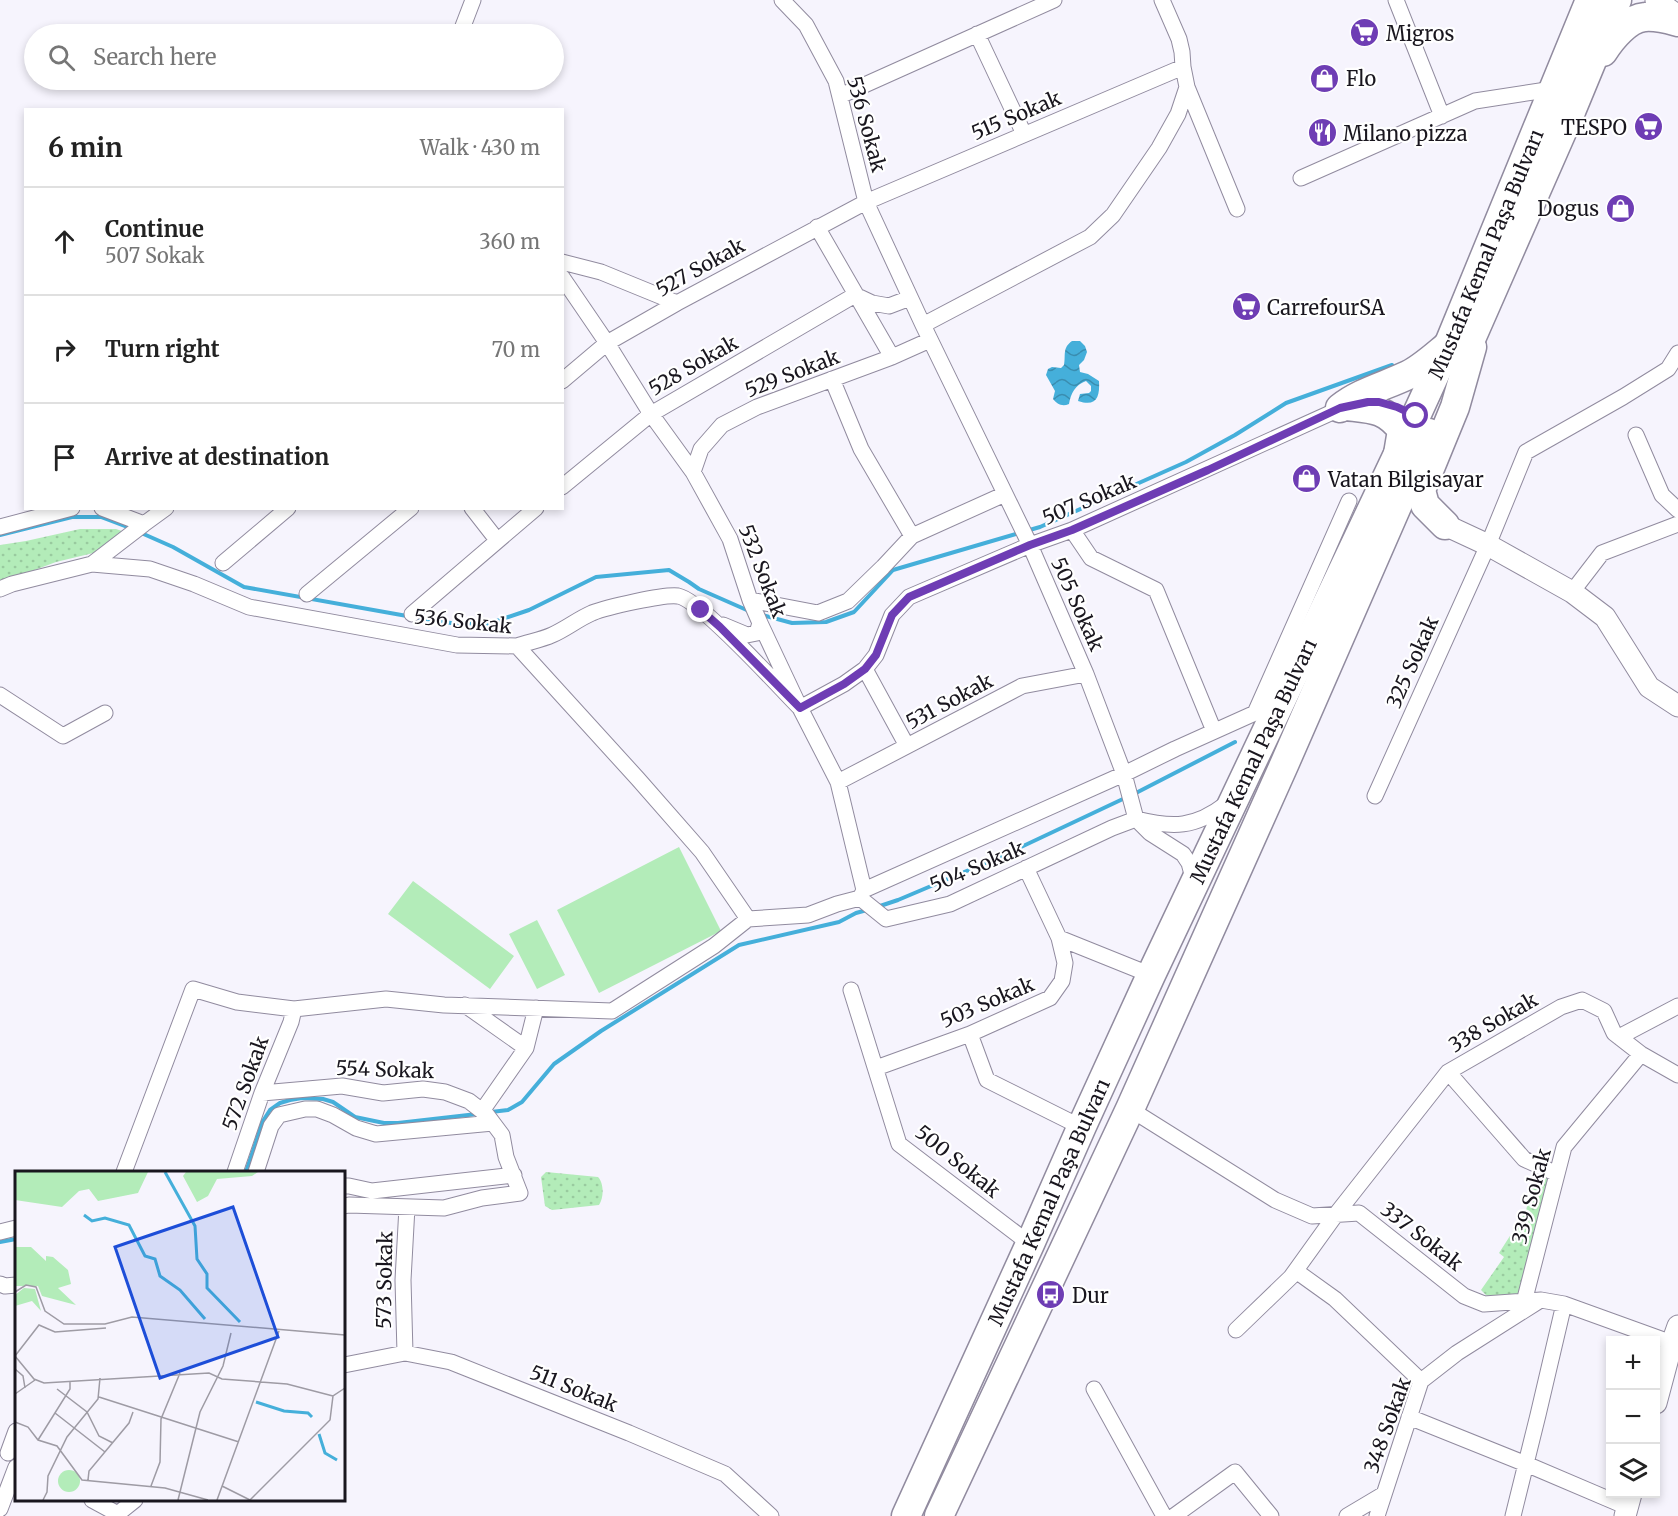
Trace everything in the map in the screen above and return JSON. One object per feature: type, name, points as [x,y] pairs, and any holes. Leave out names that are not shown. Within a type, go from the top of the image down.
[{"type":"highway","name":"Mustafa Kemal Paşa Bulvarı","points":[[906,1516],[1151,975],[1398,456],[1424,421],[1480,321],[1562,99],[1590,0]]},
{"type":"highway","name":"Mustafa Kemal Paşa Bulvarı","points":[[939,1516],[1130,1108],[1322,677],[1424,421],[1448,346],[1562,99],[1617,0]]},
{"type":"highway","points":[[1562,99],[1625,26],[1642,16],[1662,17],[1668,9]]},
{"type":"highway","points":[[1445,525],[1425,505],[1421,490],[1455,407],[1480,321]]},
{"type":"highway","points":[[1343,407],[1351,399],[1421,368],[1448,346]]},
{"type":"highway","points":[[1343,407],[1369,409],[1388,414],[1402,430],[1398,456]]},
{"type":"highway","points":[[1322,677],[1347,633],[1397,529],[1407,521],[1417,520],[1445,525]]},
{"type":"street","points":[[464,24],[473,0]]},
{"type":"street","name":"536 Sokak","points":[[783,0],[807,25],[836,81],[866,202]]},
{"type":"street","points":[[840,96],[1054,0]]},
{"type":"street","points":[[1162,0],[1179,39],[1182,67],[1188,87],[1237,209]]},
{"type":"street","points":[[1396,0],[1442,116]]},
{"type":"street","points":[[977,34],[1024,134]]},
{"type":"street","name":"515 Sokak","points":[[866,202],[1182,67]]},
{"type":"street","points":[[923,324],[1090,237],[1113,215],[1159,148],[1178,114],[1188,87]]},
{"type":"street","points":[[1301,178],[1474,101],[1562,99]]},
{"type":"street","name":"505 Sokak","points":[[866,202],[1015,518],[1030,545],[1086,674],[1124,774],[1136,819]]},
{"type":"street","name":"527 Sokak","points":[[564,379],[607,343],[866,202]]},
{"type":"street","points":[[817,227],[892,357]]},
{"type":"street","points":[[564,263],[601,272],[677,303]]},
{"type":"street","name":"532 Sokak","points":[[564,282],[607,343],[651,414],[693,472],[730,539],[760,623],[838,782],[862,894]]},
{"type":"street","points":[[855,295],[872,303],[889,306],[910,298]]},
{"type":"street","name":"528 Sokak","points":[[564,485],[651,414],[855,295]]},
{"type":"street","name":"529 Sokak","points":[[693,472],[701,449],[722,425],[757,407],[892,357],[930,340]]},
{"type":"street","name":"325 Sokak","points":[[1375,796],[1488,545],[1526,452],[1668,369],[1678,353]]},
{"type":"street","points":[[832,379],[861,448],[912,536]]},
{"type":"street","name":"507 Sokak","points":[[800,708],[844,684],[865,669],[876,655],[892,615],[909,597],[1030,545],[1072,530],[1343,407],[1368,402],[1389,404],[1424,421]]},
{"type":"street","points":[[1636,435],[1662,495],[1678,510]]},
{"type":"street","points":[[750,600],[818,613],[848,602],[912,536],[1005,494]]},
{"type":"street","points":[[125,1171],[193,989],[237,1002],[294,1009],[386,999],[465,1005],[612,1011],[714,946],[748,920],[808,915],[862,894],[1255,713],[1349,501]]},
{"type":"street","points":[[0,526],[64,510]]},
{"type":"street","points":[[106,510],[138,528]]},
{"type":"street","points":[[0,589],[92,564],[163,510]]},
{"type":"street","points":[[223,563],[286,510]]},
{"type":"street","points":[[307,594],[409,510]]},
{"type":"street","points":[[474,510],[497,540]]},
{"type":"street","points":[[412,614],[534,510]]},
{"type":"street","points":[[1572,592],[1602,552],[1678,524]]},
{"type":"street","points":[[1445,525],[1488,545],[1572,592],[1605,617],[1649,687],[1678,706]]},
{"type":"street","points":[[1072,530],[1091,558],[1156,590],[1214,731]]},
{"type":"street","name":"536 Sokak","points":[[92,564],[150,569],[194,584],[249,608],[457,645],[517,646],[702,852],[748,920]]},
{"type":"street","points":[[517,646],[552,635],[594,612],[646,599],[678,596],[690,601],[712,619],[800,708]]},
{"type":"street","points":[[712,619],[735,632],[747,635],[757,633],[760,623]]},
{"type":"street","points":[[865,669],[907,746]]},
{"type":"street","name":"531 Sokak","points":[[838,782],[1022,686],[1086,674]]},
{"type":"street","points":[[0,695],[63,736],[105,713]]},
{"type":"street","points":[[1136,819],[1157,824],[1189,824],[1201,820],[1225,804],[1245,780]]},
{"type":"street","points":[[1136,819],[1150,834],[1183,854],[1192,874],[1189,897]]},
{"type":"street","name":"504 Sokak","points":[[862,894],[886,919],[950,904],[1136,819]]},
{"type":"street","name":"503 Sokak","points":[[876,1068],[970,1034],[1050,998],[1062,981],[1065,963],[1059,938],[1026,868]]},
{"type":"street","points":[[1059,938],[1151,975]]},
{"type":"street","name":"500 Sokak","points":[[852,990],[899,1144],[1030,1244]]},
{"type":"street","name":"338 Sokak","points":[[1236,1330],[1296,1271],[1336,1213],[1448,1072],[1561,1007],[1582,1000],[1604,1011],[1614,1033],[1619,1037],[1641,1054],[1678,1075]]},
{"type":"street","points":[[465,1005],[526,1048]]},
{"type":"street","points":[[1619,1037],[1678,1006]]},
{"type":"street","points":[[487,1117],[526,1048],[536,1008]]},
{"type":"street","name":"572 Sokak","points":[[236,1171],[294,1009]]},
{"type":"street","points":[[970,1034],[987,1080],[1082,1126]]},
{"type":"street","name":"339 Sokak","points":[[1524,1302],[1564,1148],[1641,1054]]},
{"type":"street","points":[[1448,1072],[1524,1159],[1557,1174]]},
{"type":"street","name":"554 Sokak","points":[[262,1093],[342,1086],[383,1094],[423,1089],[445,1092],[469,1101],[487,1117]]},
{"type":"street","name":"337 Sokak","points":[[1130,1108],[1275,1200],[1312,1216],[1359,1213],[1464,1296],[1484,1305],[1541,1300],[1675,1334]]},
{"type":"street","points":[[257,1171],[271,1126],[279,1115],[305,1109],[317,1109],[356,1128],[376,1134],[487,1117]]},
{"type":"street","points":[[345,1206],[444,1208],[482,1198],[520,1193],[506,1158],[502,1135],[487,1117]]},
{"type":"street","points":[[345,1186],[372,1191],[514,1175]]},
{"type":"street","name":"573 Sokak","points":[[405,1353],[403,1280],[407,1207]]},
{"type":"street","points":[[0,1232],[15,1228]]},
{"type":"street","points":[[1296,1271],[1335,1299],[1420,1381]]},
{"type":"street","name":"348 Sokak","points":[[1377,1516],[1420,1381],[1457,1353],[1541,1300]]},
{"type":"street","points":[[1513,1516],[1564,1304]]},
{"type":"street","points":[[1660,1390],[1675,1334]]},
{"type":"street","name":"511 Sokak","points":[[345,1365],[405,1353],[451,1362],[629,1432],[725,1474],[771,1516]]},
{"type":"street","points":[[1094,1389],[1164,1516]]},
{"type":"street","points":[[1409,1417],[1628,1505]]},
{"type":"street","points":[[8,1454],[15,1434]]},
{"type":"street","points":[[0,1509],[15,1470]]},
{"type":"street","points":[[1174,1516],[1235,1472],[1271,1516]]},
{"type":"street","points":[[1347,1516],[1384,1494]]},
{"type":"street","points":[[95,1501],[117,1515],[134,1501]]},
{"type":"green space","points":[[80,529],[116,529],[134,535],[114,548],[56,562],[0,583],[0,545]]},
{"type":"green space","points":[[679,847],[721,931],[599,993],[557,910]]},
{"type":"green space","points":[[413,881],[514,956],[490,989],[388,914]]},
{"type":"green space","points":[[537,920],[565,975],[537,989],[509,934]]},
{"type":"green space","points":[[1535,1168],[1555,1176],[1523,1289],[1510,1301],[1490,1299],[1481,1290],[1504,1257],[1499,1253],[1526,1211]]},
{"type":"green space","points":[[546,1172],[598,1177],[603,1191],[599,1205],[552,1210],[545,1206],[541,1177]]},
{"type":"water","points":[[1072,341],[1080,341],[1085,346],[1087,352],[1079,365],[1080,372],[1099,381],[1099,392],[1093,402],[1078,401],[1080,394],[1091,391],[1091,386],[1086,381],[1074,390],[1069,404],[1062,405],[1053,399],[1055,391],[1046,375],[1048,369],[1061,368],[1064,365],[1066,349]]},
{"type":"waterway","points":[[1026,531],[1040,527],[1186,462],[1286,403],[1392,365]]},
{"type":"waterway","points":[[0,535],[72,517],[101,517],[130,528]]},
{"type":"waterway","points":[[139,532],[173,547],[244,587],[407,616]]},
{"type":"waterway","points":[[762,615],[792,623],[826,622],[854,612],[893,570],[1019,533]]},
{"type":"waterway","points":[[414,617],[451,623],[488,624],[529,610],[596,577],[669,570],[699,589],[749,611]]},
{"type":"waterway","points":[[1132,795],[1235,742]]},
{"type":"waterway","points":[[877,907],[1002,856],[1125,798]]},
{"type":"waterway","points":[[491,1112],[508,1110],[522,1102],[554,1064],[601,1031],[739,945],[839,922],[867,910]]},
{"type":"waterway","points":[[246,1171],[263,1121],[270,1110],[290,1100],[323,1099],[333,1102],[355,1117],[384,1123],[477,1114]]},
{"type":"waterway","points":[[0,1242],[15,1239]]},
{"type":"place","name":"Migros","points":[[1365,33]]},
{"type":"place","name":"Flo","points":[[1325,78]]},
{"type":"place","name":"TESPO","points":[[1648,127]]},
{"type":"place","name":"Milano pizza","points":[[1322,133]]},
{"type":"place","name":"Dogus","points":[[1620,208]]},
{"type":"place","name":"CarrefourSA","points":[[1246,307]]},
{"type":"place","name":"Vatan Bilgisayar","points":[[1307,479]]},
{"type":"place","name":"Dur","points":[[1051,1295]]},
{"type":"route","points":[[701,610],[800,708],[844,684],[865,669],[876,655],[892,615],[909,597],[1030,545],[1072,530],[1340,408],[1379,402],[1416,416]]}]
